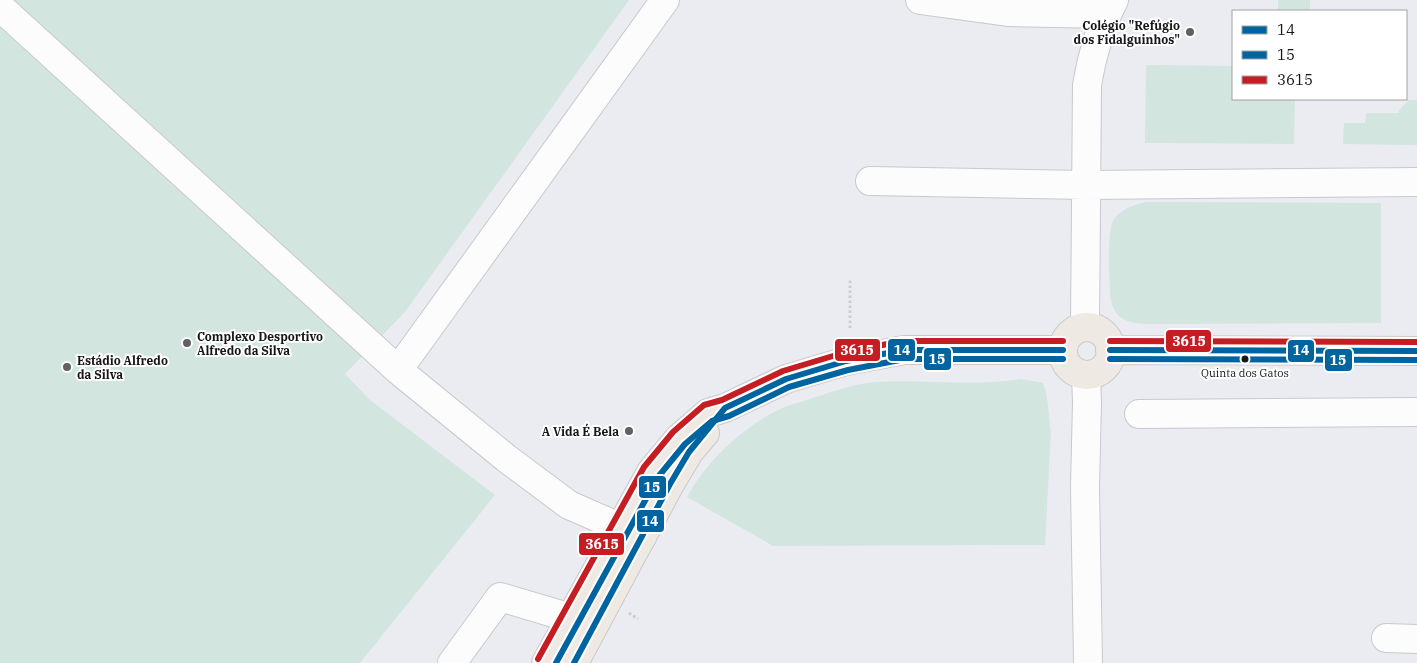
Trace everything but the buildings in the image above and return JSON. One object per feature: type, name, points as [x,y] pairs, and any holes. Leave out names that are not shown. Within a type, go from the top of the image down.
[{"type":"main road","points":[[1085,327],[1091,327],[1103,333],[1110,344],[1106,365],[1093,374],[1086,375],[1077,373],[1069,368],[1064,360],[1062,350],[1069,334],[1076,329],[1085,327]]},
{"type":"main road","points":[[576,658],[631,532],[651,472],[679,438],[708,413],[725,408],[786,380],[846,361],[904,350],[1062,350]]},
{"type":"main road","points":[[1110,350],[1417,351]]},
{"type":"main road","points":[[546,663],[571,618],[631,532]]},
{"type":"street","points":[[398,370],[665,0]]},
{"type":"street","points":[[920,0],[1008,12],[1110,7],[1095,44],[1087,85],[1085,327]]},
{"type":"street","points":[[0,7],[398,370],[506,458],[569,505],[631,532]]},
{"type":"street","points":[[870,181],[1086,184],[1417,182]]},
{"type":"street","points":[[1086,375],[1085,487],[1088,663]]},
{"type":"street","points":[[1139,414],[1417,412]]},
{"type":"street","points":[[452,663],[500,597],[571,618],[581,629],[576,658]]},
{"type":"street","points":[[1386,638],[1417,639]]},
{"type":"path","points":[[850,280],[850,328]]},
{"type":"shaded area","name":"Complexo Desportivo Alfredo da Silva","points":[[0,0],[629,0],[405,312],[345,374],[370,400],[495,495],[360,663],[0,663]]},
{"type":"shaded area","points":[[1278,0],[1310,0],[1310,10],[1278,10]]},
{"type":"shaded area","points":[[1146,65],[1232,66],[1232,100],[1295,100],[1294,144],[1145,143]]},
{"type":"shaded area","points":[[1409,100],[1417,100],[1417,145],[1343,144],[1344,123],[1365,123],[1366,113],[1399,113],[1399,110]]},
{"type":"shaded area","points":[[1147,202],[1381,203],[1381,323],[1145,324],[1121,318],[1114,309],[1110,296],[1109,244],[1112,225],[1117,215]]},
{"type":"shaded area","points":[[1021,379],[1043,383],[1047,401],[1051,432],[1045,545],[773,546],[687,497],[705,470],[730,444],[758,421],[787,406],[844,388],[876,382],[967,383]]},
{"type":"transit line","name":"3615","points":[[538,659],[644,467],[673,432],[704,405],[722,400],[783,371],[843,353],[902,341],[1063,341]]},
{"type":"transit line","name":"3615","points":[[1110,341],[1417,342]]},
{"type":"transit line","name":"14","points":[[574,663],[670,484],[689,452],[725,408],[786,379],[846,361],[904,350],[1063,350]]},
{"type":"transit line","name":"14","points":[[1110,350],[1417,351]]},
{"type":"transit line","name":"15","points":[[556,663],[658,477],[685,444],[712,421],[729,416],[789,387],[848,370],[905,359],[1063,359]]},
{"type":"transit line","name":"15","points":[[1110,359],[1417,360]]},
{"type":"place","name":"Colégio \"Refúgio dos Fidalguinhos\"","points":[[1190,32]]},
{"type":"place","name":"Complexo Desportivo Alfredo da Silva","points":[[187,343]]},
{"type":"place","name":"Quinta dos Gatos","points":[[1245,359]]},
{"type":"place","name":"Estádio Alfredo da Silva","points":[[67,367]]},
{"type":"place","name":"A Vida É Bela","points":[[629,431]]}]
